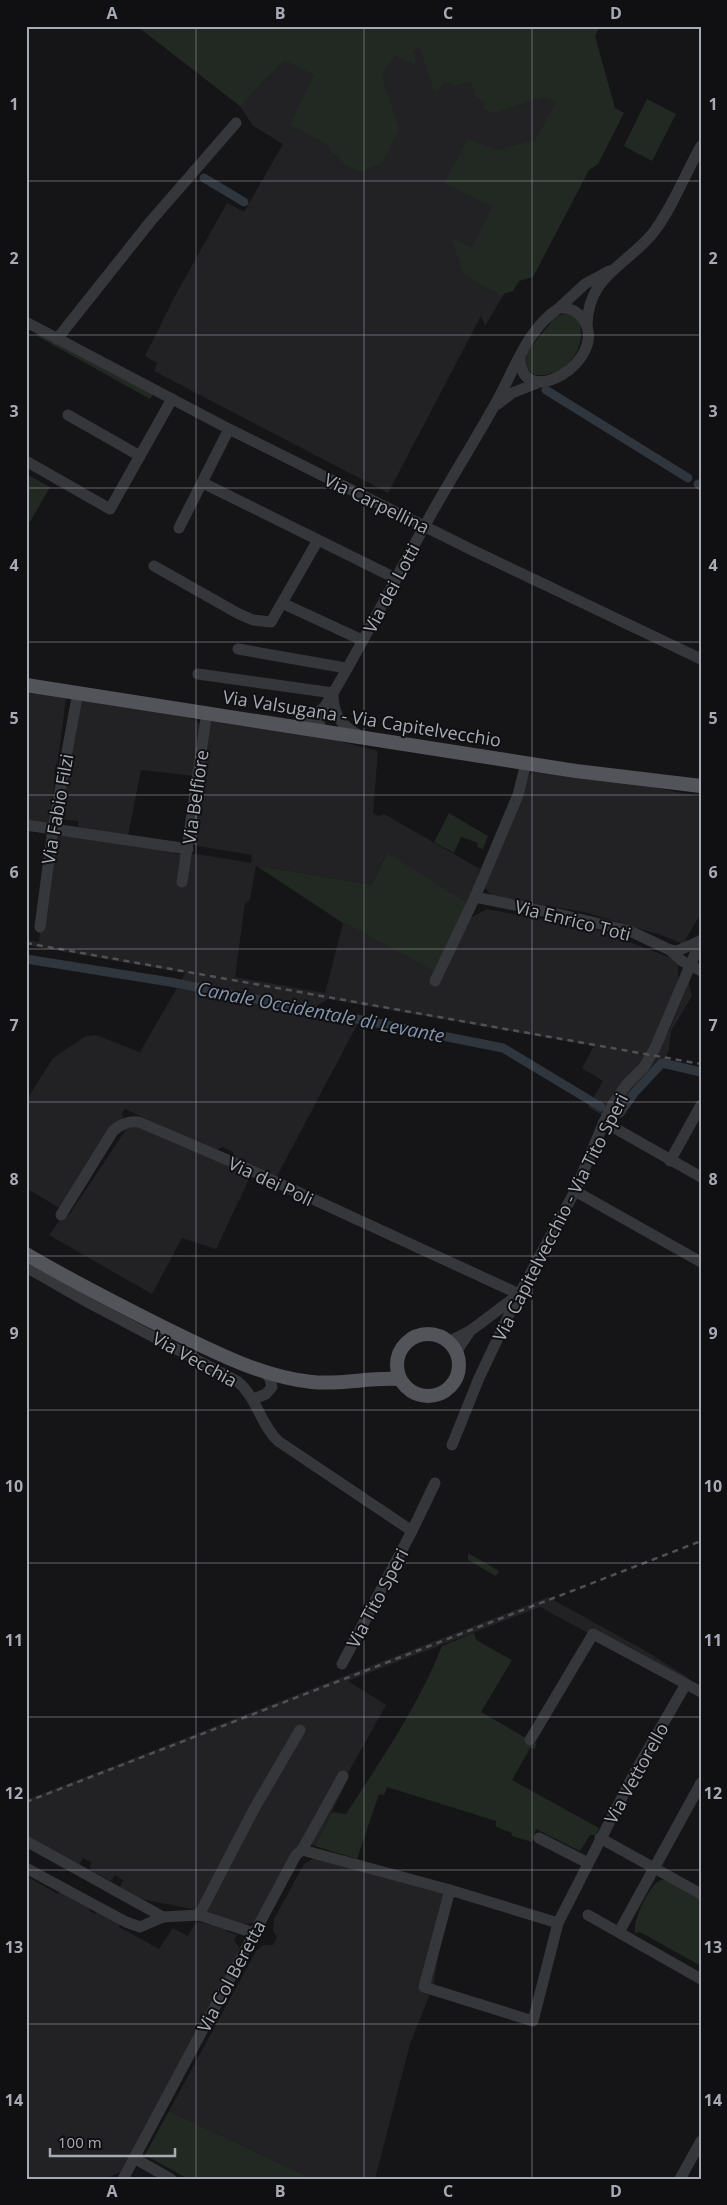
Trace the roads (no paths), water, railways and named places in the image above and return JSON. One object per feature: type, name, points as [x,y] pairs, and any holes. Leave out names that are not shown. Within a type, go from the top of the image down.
[{"type":"main road","name":"Via Valsugana - Via Capitelvecchio","points":[[26,685],[698,788]]},
{"type":"main road","points":[[26,1254],[108,1300],[214,1352],[264,1371],[311,1382],[337,1383],[375,1378],[398,1372]]},
{"type":"main road","points":[[432,1334],[452,1347],[459,1362],[457,1376],[452,1385],[440,1394],[432,1396],[409,1391],[398,1372],[401,1349],[415,1337],[432,1334]]},
{"type":"street","points":[[57,339],[150,222],[236,123]]},
{"type":"street","name":"Via dei Lotti","points":[[322,730],[319,721],[346,668],[530,339],[550,314],[585,284],[613,269],[638,248],[653,232],[671,204],[699,152]]},
{"type":"street","name":"Via dei Lotti","points":[[494,406],[512,393],[560,376],[578,362],[584,352],[587,310],[591,298],[613,269]]},
{"type":"street","points":[[559,308],[573,310],[583,320],[586,328]]},
{"type":"street","name":"Via Carpellina","points":[[27,324],[229,429],[424,526],[701,659]]},
{"type":"street","points":[[520,357],[523,372],[531,379],[540,382]]},
{"type":"street","points":[[26,461],[110,509],[172,399]]},
{"type":"street","points":[[68,415],[140,456]]},
{"type":"street","points":[[180,528],[204,483],[229,429]]},
{"type":"street","points":[[204,483],[396,578]]},
{"type":"street","points":[[154,566],[239,614],[253,620],[271,622],[284,604],[318,540]]},
{"type":"street","name":"Via dei Lotti","points":[[284,604],[362,640]]},
{"type":"street","points":[[238,649],[346,668]]},
{"type":"street","points":[[198,674],[330,701],[338,720],[349,730],[365,738]]},
{"type":"street","name":"Via Fabio Filzi","points":[[40,927],[53,828],[78,692]]},
{"type":"street","name":"Via dei Lotti","points":[[293,726],[310,719],[330,701]]},
{"type":"street","name":"Via Belfiore","points":[[182,882],[207,712]]},
{"type":"street","points":[[435,981],[520,790],[526,763]]},
{"type":"street","points":[[26,825],[188,849]]},
{"type":"street","name":"Via Enrico Toti","points":[[474,897],[630,931],[670,950],[682,961],[696,968]]},
{"type":"street","points":[[670,950],[677,950],[701,940]]},
{"type":"street","name":"Via Capitelvecchio - Via Tito Speri","points":[[452,1445],[480,1378],[519,1294],[575,1191],[613,1104],[627,1084],[640,1073],[648,1060],[696,968],[701,940]]},
{"type":"street","points":[[670,1161],[701,1105]]},
{"type":"street","name":"Via dei Poli","points":[[60,1215],[113,1131],[121,1124],[130,1121],[139,1122],[237,1164],[519,1294]]},
{"type":"street","points":[[604,1122],[701,1177]]},
{"type":"street","points":[[575,1191],[701,1262]]},
{"type":"street","name":"Via Vecchia","points":[[26,1267],[237,1381],[250,1394],[267,1427],[278,1441],[412,1531]]},
{"type":"street","points":[[452,1347],[490,1314],[519,1294]]},
{"type":"street","points":[[264,1371],[270,1379],[272,1387]]},
{"type":"street","points":[[253,1399],[266,1394],[272,1387],[291,1378]]},
{"type":"street","points":[[412,1531],[435,1484]]},
{"type":"street","name":"Via Tito Speri","points":[[342,1664],[412,1531]]},
{"type":"street","points":[[530,1740],[593,1634],[701,1692]]},
{"type":"street","name":"Via Vettorello","points":[[450,1890],[424,1987],[533,2021],[558,1923],[635,1772],[686,1684]]},
{"type":"street","points":[[199,1915],[254,1810],[300,1730]]},
{"type":"street","name":"Via Col Beretta","points":[[123,2179],[296,1854],[302,1850],[343,1776]]},
{"type":"street","points":[[619,1932],[701,1783]]},
{"type":"street","points":[[539,1838],[588,1863]]},
{"type":"street","points":[[600,1838],[701,1894]]},
{"type":"street","points":[[26,1841],[163,1917]]},
{"type":"street","points":[[302,1850],[450,1890],[558,1923]]},
{"type":"street","points":[[26,1868],[126,1922],[140,1927],[163,1917],[199,1915],[254,1933]]},
{"type":"street","points":[[588,1915],[701,1979]]},
{"type":"street","points":[[680,2179],[701,2141]]},
{"type":"street","points":[[134,2158],[171,2179]]},
{"type":"waterway","points":[[204,178],[244,202]]},
{"type":"waterway","points":[[546,390],[688,478]]},
{"type":"waterway","name":"Canale Occidentale di Levante","points":[[26,959],[170,982],[503,1048],[601,1107]]},
{"type":"waterway","name":"Canale Occidentale di Levante","points":[[620,1113],[635,1092],[662,1063],[701,1072]]},
{"type":"railway","points":[[26,943],[701,1064]]},
{"type":"railway","points":[[26,1802],[701,1541]]}]
